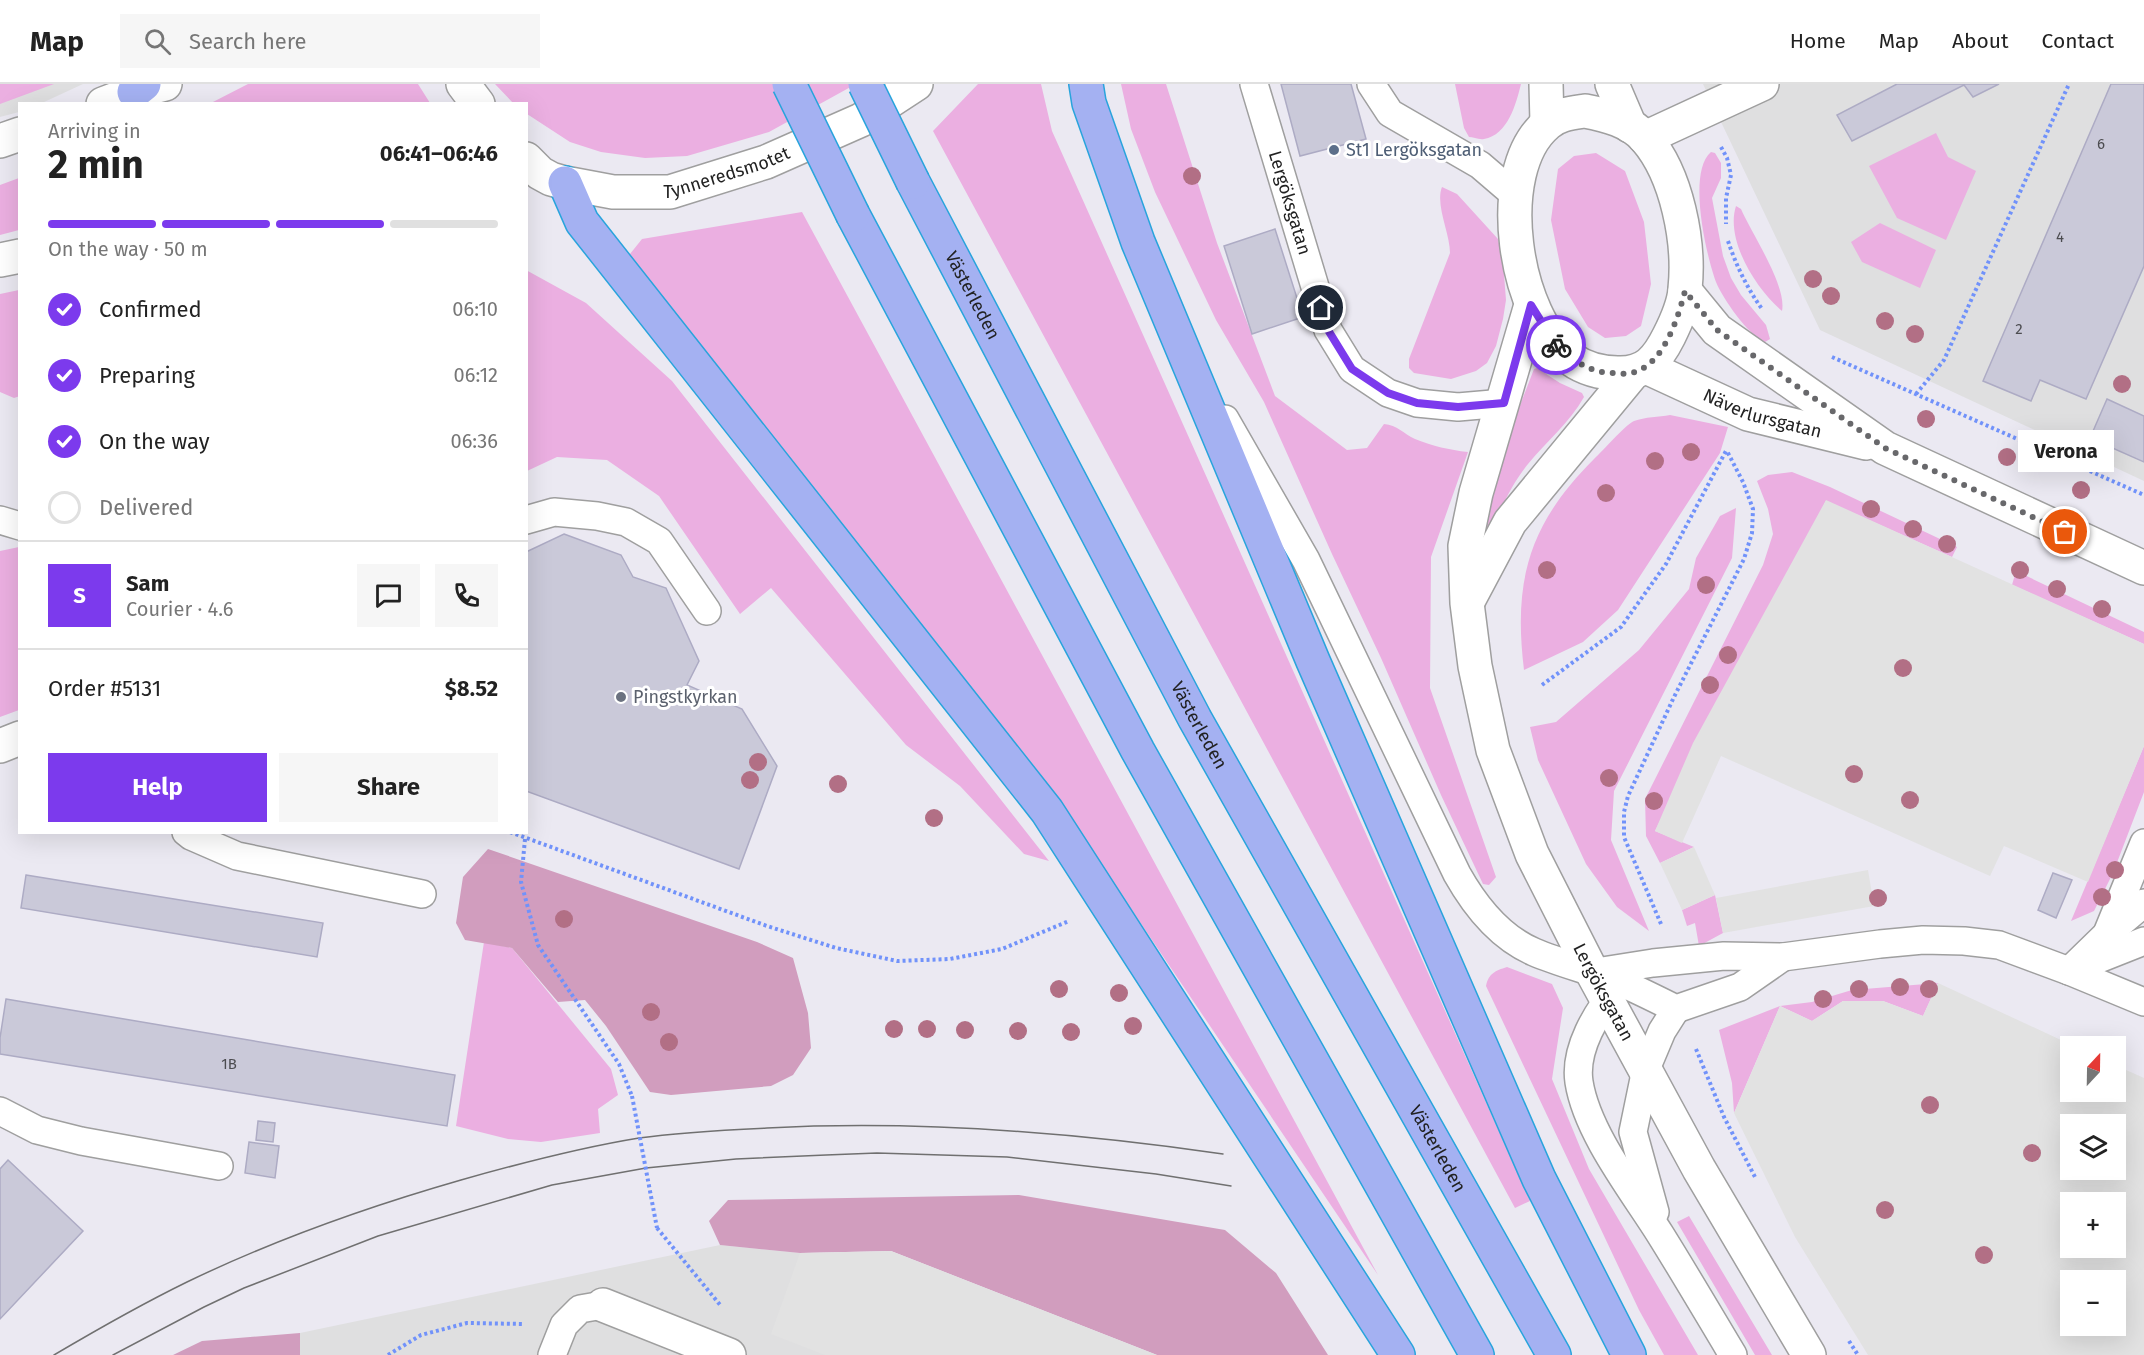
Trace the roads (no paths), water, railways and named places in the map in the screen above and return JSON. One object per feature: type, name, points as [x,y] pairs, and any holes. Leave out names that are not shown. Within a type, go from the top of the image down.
[{"type":"highway","points":[[789,84],[853,215],[1138,751],[1477,1355]]},
{"type":"highway","name":"Västerleden","points":[[865,84],[913,182],[1195,719],[1554,1355]]},
{"type":"highway","points":[[1086,84],[1089,103],[1138,242],[1312,661],[1539,1179],[1629,1355]]},
{"type":"highway","points":[[540,173],[582,222],[1047,811],[1398,1355]]},
{"type":"street","points":[[108,102],[139,88],[165,84]]},
{"type":"street","points":[[463,84],[476,102]]},
{"type":"street","name":"Tynneredsmotet","points":[[540,173],[613,192],[670,192],[766,162],[861,120],[916,84]]},
{"type":"street","points":[[1546,84],[1547,123]]},
{"type":"street","points":[[1467,603],[1510,522],[1639,370],[1656,358],[1677,319],[1685,291],[1686,252],[1673,188],[1661,162],[1638,132],[1612,84]]},
{"type":"street","points":[[1639,370],[1604,373],[1588,369],[1570,359],[1556,345],[1531,305],[1517,254],[1515,195],[1521,165],[1532,141],[1547,123],[1566,113],[1585,111],[1606,115],[1638,132],[1703,111],[1762,84]]},
{"type":"street","points":[[0,141],[18,135]]},
{"type":"street","points":[[0,260],[18,256]]},
{"type":"street","name":"Näverlursgatan","points":[[1685,291],[1717,330],[1885,448],[2144,568]]},
{"type":"street","name":"Lergöksgatan","points":[[1531,305],[1476,493],[1465,546],[1467,603],[1475,666],[1493,750],[1532,854],[1607,985],[1646,1069],[1699,1169],[1809,1355]]},
{"type":"street","name":"Näverlursgatan","points":[[1639,370],[1748,414],[1885,448]]},
{"type":"street","points":[[0,746],[18,739]]},
{"type":"street","points":[[603,1305],[729,1355]]},
{"type":"lane","name":"Lergöksgatan","points":[[1254,84],[1328,330],[1352,369],[1388,393],[1417,403],[1458,407],[1504,403]]},
{"type":"lane","points":[[1371,84],[1390,113],[1480,165],[1515,195]]},
{"type":"lane","points":[[1174,330],[1306,560],[1469,894],[1485,916],[1508,937],[1532,952],[1607,985],[1682,1008]]},
{"type":"lane","points":[[528,519],[554,512],[597,516],[626,522],[659,541],[707,611]]},
{"type":"lane","points":[[0,520],[18,525]]},
{"type":"lane","points":[[188,834],[237,856],[422,894]]},
{"type":"lane","points":[[2106,935],[2143,849]]},
{"type":"lane","points":[[2069,971],[2106,935],[2144,903]]},
{"type":"lane","points":[[1733,1355],[1607,1151],[1592,1120],[1579,1083],[1582,1049],[1607,985],[1664,962],[1724,956],[1783,957],[1923,940],[1999,945],[2140,996]]},
{"type":"lane","points":[[2069,971],[2144,941]]},
{"type":"lane","points":[[1661,1236],[1633,1132],[1646,1069],[1662,1031],[1682,1008],[1740,987],[1783,957]]},
{"type":"lane","points":[[0,1112],[37,1130],[81,1141],[219,1166]]},
{"type":"lane","points":[[552,1355],[564,1325],[579,1310],[603,1305]]},
{"type":"tram line","points":[[54,1355],[187,1282],[220,1266],[322,1225],[391,1201],[483,1174],[572,1151],[639,1138],[767,1128],[939,1127],[1053,1134],[1223,1154]]},
{"type":"tram line","points":[[113,1355],[244,1288],[378,1236],[552,1185],[646,1168],[736,1159],[877,1153],[1007,1157],[1156,1174],[1231,1186]]},
{"type":"place","name":"St1 Lergöksgatan","points":[[1334,150]]},
{"type":"place","name":"Verona","points":[[2065,532]]},
{"type":"place","name":"Pingstkyrkan","points":[[621,697]]}]
